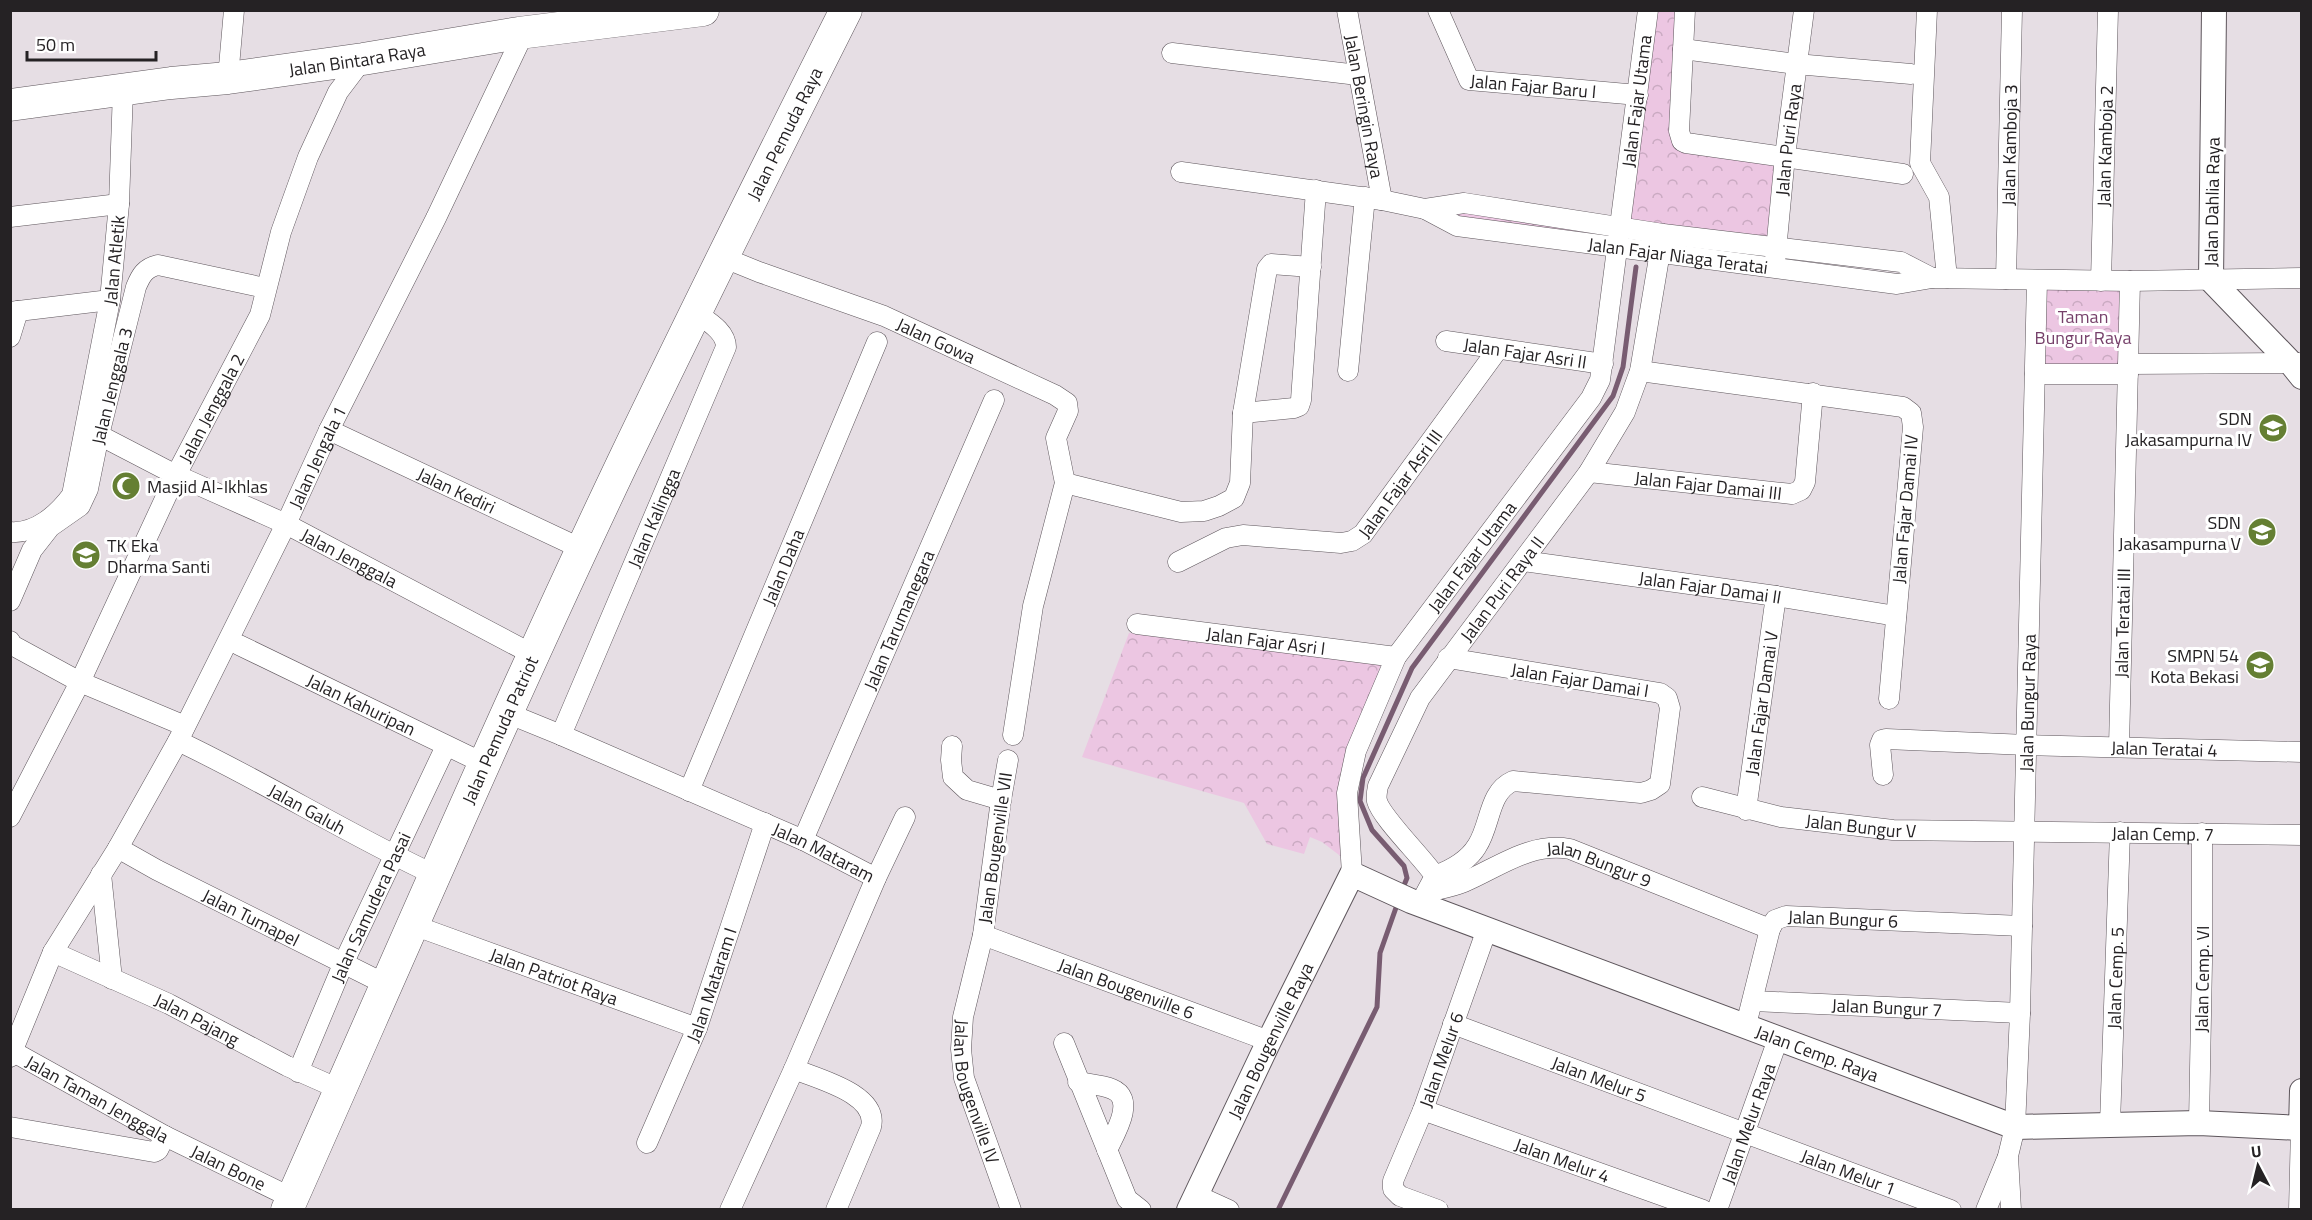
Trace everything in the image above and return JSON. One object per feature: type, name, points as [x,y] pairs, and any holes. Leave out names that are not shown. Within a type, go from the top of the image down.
[{"type":"main road","name":"Jalan Bintara Raya","points":[[10,105],[228,78],[363,59],[519,33],[703,10]]},
{"type":"main road","name":"Jalan Pemuda Raya","points":[[722,257],[846,10]]},
{"type":"main road","name":"Jalan Pemuda Patriot","points":[[290,1204],[339,1089],[534,654],[722,257]]},
{"type":"street","points":[[228,78],[234,10]]},
{"type":"street","name":"Jalan Beringin Raya","points":[[1347,10],[1358,75],[1373,199],[1348,371]]},
{"type":"street","name":"Jalan Fajar Baru I","points":[[1438,10],[1469,80],[1638,95]]},
{"type":"street","name":"Jalan Fajar Utama","points":[[1352,874],[1347,793],[1356,751],[1396,657],[1591,398],[1600,380],[1621,249],[1641,230],[1638,95],[1648,10]]},
{"type":"street","points":[[1685,10],[1679,136],[1686,143],[1903,174]]},
{"type":"street","name":"Jalan Puri Raya","points":[[1773,268],[1804,10]]},
{"type":"street","points":[[1928,10],[1920,163],[1939,197],[1939,278]]},
{"type":"street","name":"Jalan Kamboja 3","points":[[2006,279],[2012,10]]},
{"type":"street","name":"Jalan Kamboja 2","points":[[2101,281],[2108,10]]},
{"type":"street","name":"Jalan Dahlia Raya","points":[[2214,10],[2211,280],[2298,367]]},
{"type":"street","name":"Jalan Jengala 1","points":[[101,874],[182,734],[286,524],[329,430],[436,218],[519,43],[519,33]]},
{"type":"street","points":[[1683,49],[1796,64],[1911,74]]},
{"type":"street","points":[[1172,53],[1358,75]]},
{"type":"street","name":"Jalan Jenggala 2","points":[[10,817],[80,682],[176,475],[260,315],[280,232],[308,157],[338,93],[363,59]]},
{"type":"street","name":"Jalan Atletik","points":[[10,532],[18,532],[46,521],[61,510],[72,495],[110,300],[119,204],[123,90]]},
{"type":"street","name":"Jalan Fajar Niaga Teratai","points":[[1181,172],[1316,190],[1425,209],[1457,226],[1897,284],[1939,278],[2130,281],[2301,278]]},
{"type":"street","points":[[1243,413],[1294,408],[1301,400],[1316,190]]},
{"type":"street","name":"Jalan Fajar Niaga Teratai","points":[[1425,209],[1464,203],[1777,249],[1901,262],[1939,278]]},
{"type":"street","points":[[10,217],[119,204]]},
{"type":"street","name":"Jalan Puri Raya II","points":[[1423,893],[1423,858],[1385,816],[1377,800],[1378,786],[1420,698],[1589,472],[1625,412],[1640,370],[1654,253],[1641,230]]},
{"type":"street","name":"Jalan Gowa","points":[[722,257],[884,316],[1064,400],[1068,411],[1056,438],[1065,483]]},
{"type":"street","points":[[1013,735],[1033,606],[1065,483],[1181,512],[1204,511],[1234,498],[1238,492],[1243,413],[1267,269],[1271,264],[1311,267]]},
{"type":"street","name":"Jalan Jenggala 3","points":[[10,601],[32,549],[50,527],[80,506],[88,489],[136,287],[142,274],[150,267],[158,265],[266,288]]},
{"type":"street","name":"Jalan Bungur Raya","points":[[2008,1156],[2015,1127],[2020,1013],[2037,280]]},
{"type":"street","name":"Jalan Teratai III","points":[[2119,747],[2130,281]]},
{"type":"street","points":[[10,337],[14,311],[110,300]]},
{"type":"street","name":"Jalan Kalingga","points":[[561,735],[726,347],[726,339],[695,312]]},
{"type":"street","name":"Jalan Fajar Asri II","points":[[1446,341],[1603,364]]},
{"type":"street","name":"Jalan Daha","points":[[689,791],[877,342]]},
{"type":"street","name":"Jalan Fajar Asri III","points":[[1178,562],[1226,538],[1254,534],[1341,543],[1352,541],[1364,534],[1498,349]]},
{"type":"street","points":[[2035,374],[2128,369],[2298,367]]},
{"type":"street","name":"Jalan Fajar Damai IV","points":[[1640,370],[1903,407],[1911,413],[1912,439],[1889,699]]},
{"type":"street","name":"Jalan Fajar Damai III","points":[[1589,472],[1792,494],[1801,490],[1805,482],[1813,393]]},
{"type":"street","name":"Jalan Tarumanegara","points":[[803,840],[994,400]]},
{"type":"street","name":"Jalan Kediri","points":[[329,430],[582,549]]},
{"type":"street","name":"Jalan Jenggala","points":[[99,435],[176,475],[286,524],[534,654]]},
{"type":"street","name":"Jalan Fajar Damai II","points":[[1523,561],[1776,596],[1896,616]]},
{"type":"street","name":"Jalan Fajar Damai V","points":[[1746,810],[1776,596]]},
{"type":"street","name":"Jalan Fajar Asri I","points":[[1137,624],[1396,657]]},
{"type":"street","points":[[10,641],[12,645],[80,682]]},
{"type":"street","name":"Jalan Kahuripan","points":[[239,645],[485,764]]},
{"type":"street","name":"Jalan Fajar Damai I","points":[[1423,893],[1466,860],[1478,845],[1497,793],[1513,780],[1641,793],[1660,784],[1670,708],[1667,698],[1660,693],[1448,658]]},
{"type":"street","name":"Jalan Galuh","points":[[80,682],[182,734],[235,768],[435,875]]},
{"type":"street","name":"Jalan Mataram","points":[[507,714],[765,823],[876,878],[794,1069],[730,1209]]},
{"type":"street","name":"Jalan Teratai 4","points":[[1883,775],[1880,745],[1882,740],[1886,739],[2301,752]]},
{"type":"street","name":"Jalan Samudera Pasai","points":[[298,1072],[344,962],[446,746]]},
{"type":"street","points":[[952,746],[953,777],[967,790],[1000,800]]},
{"type":"street","name":"Jalan Bougenville VII","points":[[983,935],[1000,800],[1008,760]]},
{"type":"street","name":"Jalan Bungur V","points":[[1702,797],[1780,818],[1893,830],[2024,831]]},
{"type":"street","points":[[876,878],[905,817]]},
{"type":"street","name":"Jalan Mataram I","points":[[646,1143],[697,1028],[765,823]]},
{"type":"street","name":"Jalan Cemp. 7","points":[[2024,831],[2301,835]]},
{"type":"street","name":"Jalan Cemp. 5","points":[[2110,1124],[2120,832]]},
{"type":"street","name":"Jalan Cemp. VI","points":[[2199,1123],[2202,834]]},
{"type":"street","name":"Jalan Bungur 9","points":[[1423,893],[1463,882],[1526,852],[1554,846],[1570,849],[1770,929]]},
{"type":"street","name":"Jalan Tumapel","points":[[118,848],[386,984]]},
{"type":"street","points":[[101,874],[112,979]]},
{"type":"street","name":"Jalan Taman Jenggala","points":[[10,1127],[154,1152],[158,1150],[165,1136],[11,1053],[53,952],[101,874]]},
{"type":"street","name":"Jalan Cemp. Raya","points":[[1352,874],[1386,891],[1423,893],[1487,929],[2015,1127],[2199,1123],[2301,1128]]},
{"type":"street","name":"Jalan Bougenville Raya","points":[[1193,1202],[1269,1041],[1352,874]]},
{"type":"street","name":"Jalan Bungur 6","points":[[1746,1025],[1770,929],[1775,920],[1786,916],[2022,926]]},
{"type":"street","name":"Jalan Patriot Raya","points":[[413,925],[697,1028]]},
{"type":"street","name":"Jalan Melur 6","points":[[1438,1209],[1400,1196],[1393,1189],[1393,1181],[1423,1110],[1487,929]]},
{"type":"street","name":"Jalan Bougenville 6","points":[[983,935],[1269,1041]]},
{"type":"street","name":"Jalan Bougenville IV","points":[[983,935],[963,1017],[961,1049],[964,1078],[1011,1209]]},
{"type":"street","name":"Jalan Pajang","points":[[53,952],[169,1004],[298,1072],[339,1089]]},
{"type":"street","name":"Jalan Bungur 7","points":[[1753,1001],[2020,1013]]},
{"type":"street","name":"Jalan Melur 5","points":[[1453,1024],[1744,1132]]},
{"type":"street","name":"Jalan Melur Raya","points":[[1716,1209],[1778,1039]]},
{"type":"street","points":[[1064,1043],[1127,1199],[1141,1209]]},
{"type":"street","points":[[794,1069],[857,1096],[871,1110],[873,1119],[871,1127],[836,1209]]},
{"type":"street","points":[[1078,1082],[1113,1089],[1120,1095],[1123,1105],[1122,1116],[1107,1150]]},
{"type":"street","points":[[2300,1209],[2301,1091]]},
{"type":"street","name":"Jalan Melur 4","points":[[1423,1110],[1703,1209]]},
{"type":"street","name":"Jalan Melur 1","points":[[1744,1132],[1951,1209]]},
{"type":"street","name":"Jalan Bone","points":[[165,1136],[290,1204]]},
{"type":"street","points":[[1986,1209],[2008,1156]]},
{"type":"street","points":[[2008,1156],[2012,1209]]},
{"type":"street","points":[[1193,1202],[1229,1209]]},
{"type":"green space","points":[[1657,11],[1680,11],[1673,146],[1776,161],[1770,240],[1627,223]]},
{"type":"green space","points":[[1462,207],[1614,231],[1612,244],[1459,221],[1438,211]]},
{"type":"green space","name":"Taman Bungur Raya","points":[[2040,284],[2127,285],[2124,369],[2039,370]]},
{"type":"green space","points":[[1129,633],[1382,662],[1340,781],[1343,858],[1322,842],[1310,837],[1304,854],[1267,844],[1244,803],[1082,757]]},
{"type":"waterway","points":[[1402,890],[1407,878],[1404,866],[1372,830],[1360,801],[1363,778],[1412,668],[1613,396],[1623,367],[1636,267]]},
{"type":"waterway","points":[[1278,1210],[1377,1007],[1380,953],[1398,902]]},
{"type":"place","name":"SDN Jakasampurna IV","points":[[2273,428]]},
{"type":"place","name":"Masjid Al-Ikhlas","points":[[126,486]]},
{"type":"place","name":"SDN Jakasampurna V","points":[[2262,532]]},
{"type":"place","name":"TK Eka Dharma Santi","points":[[86,555]]},
{"type":"place","name":"SMPN 54 Kota Bekasi","points":[[2260,665]]}]
